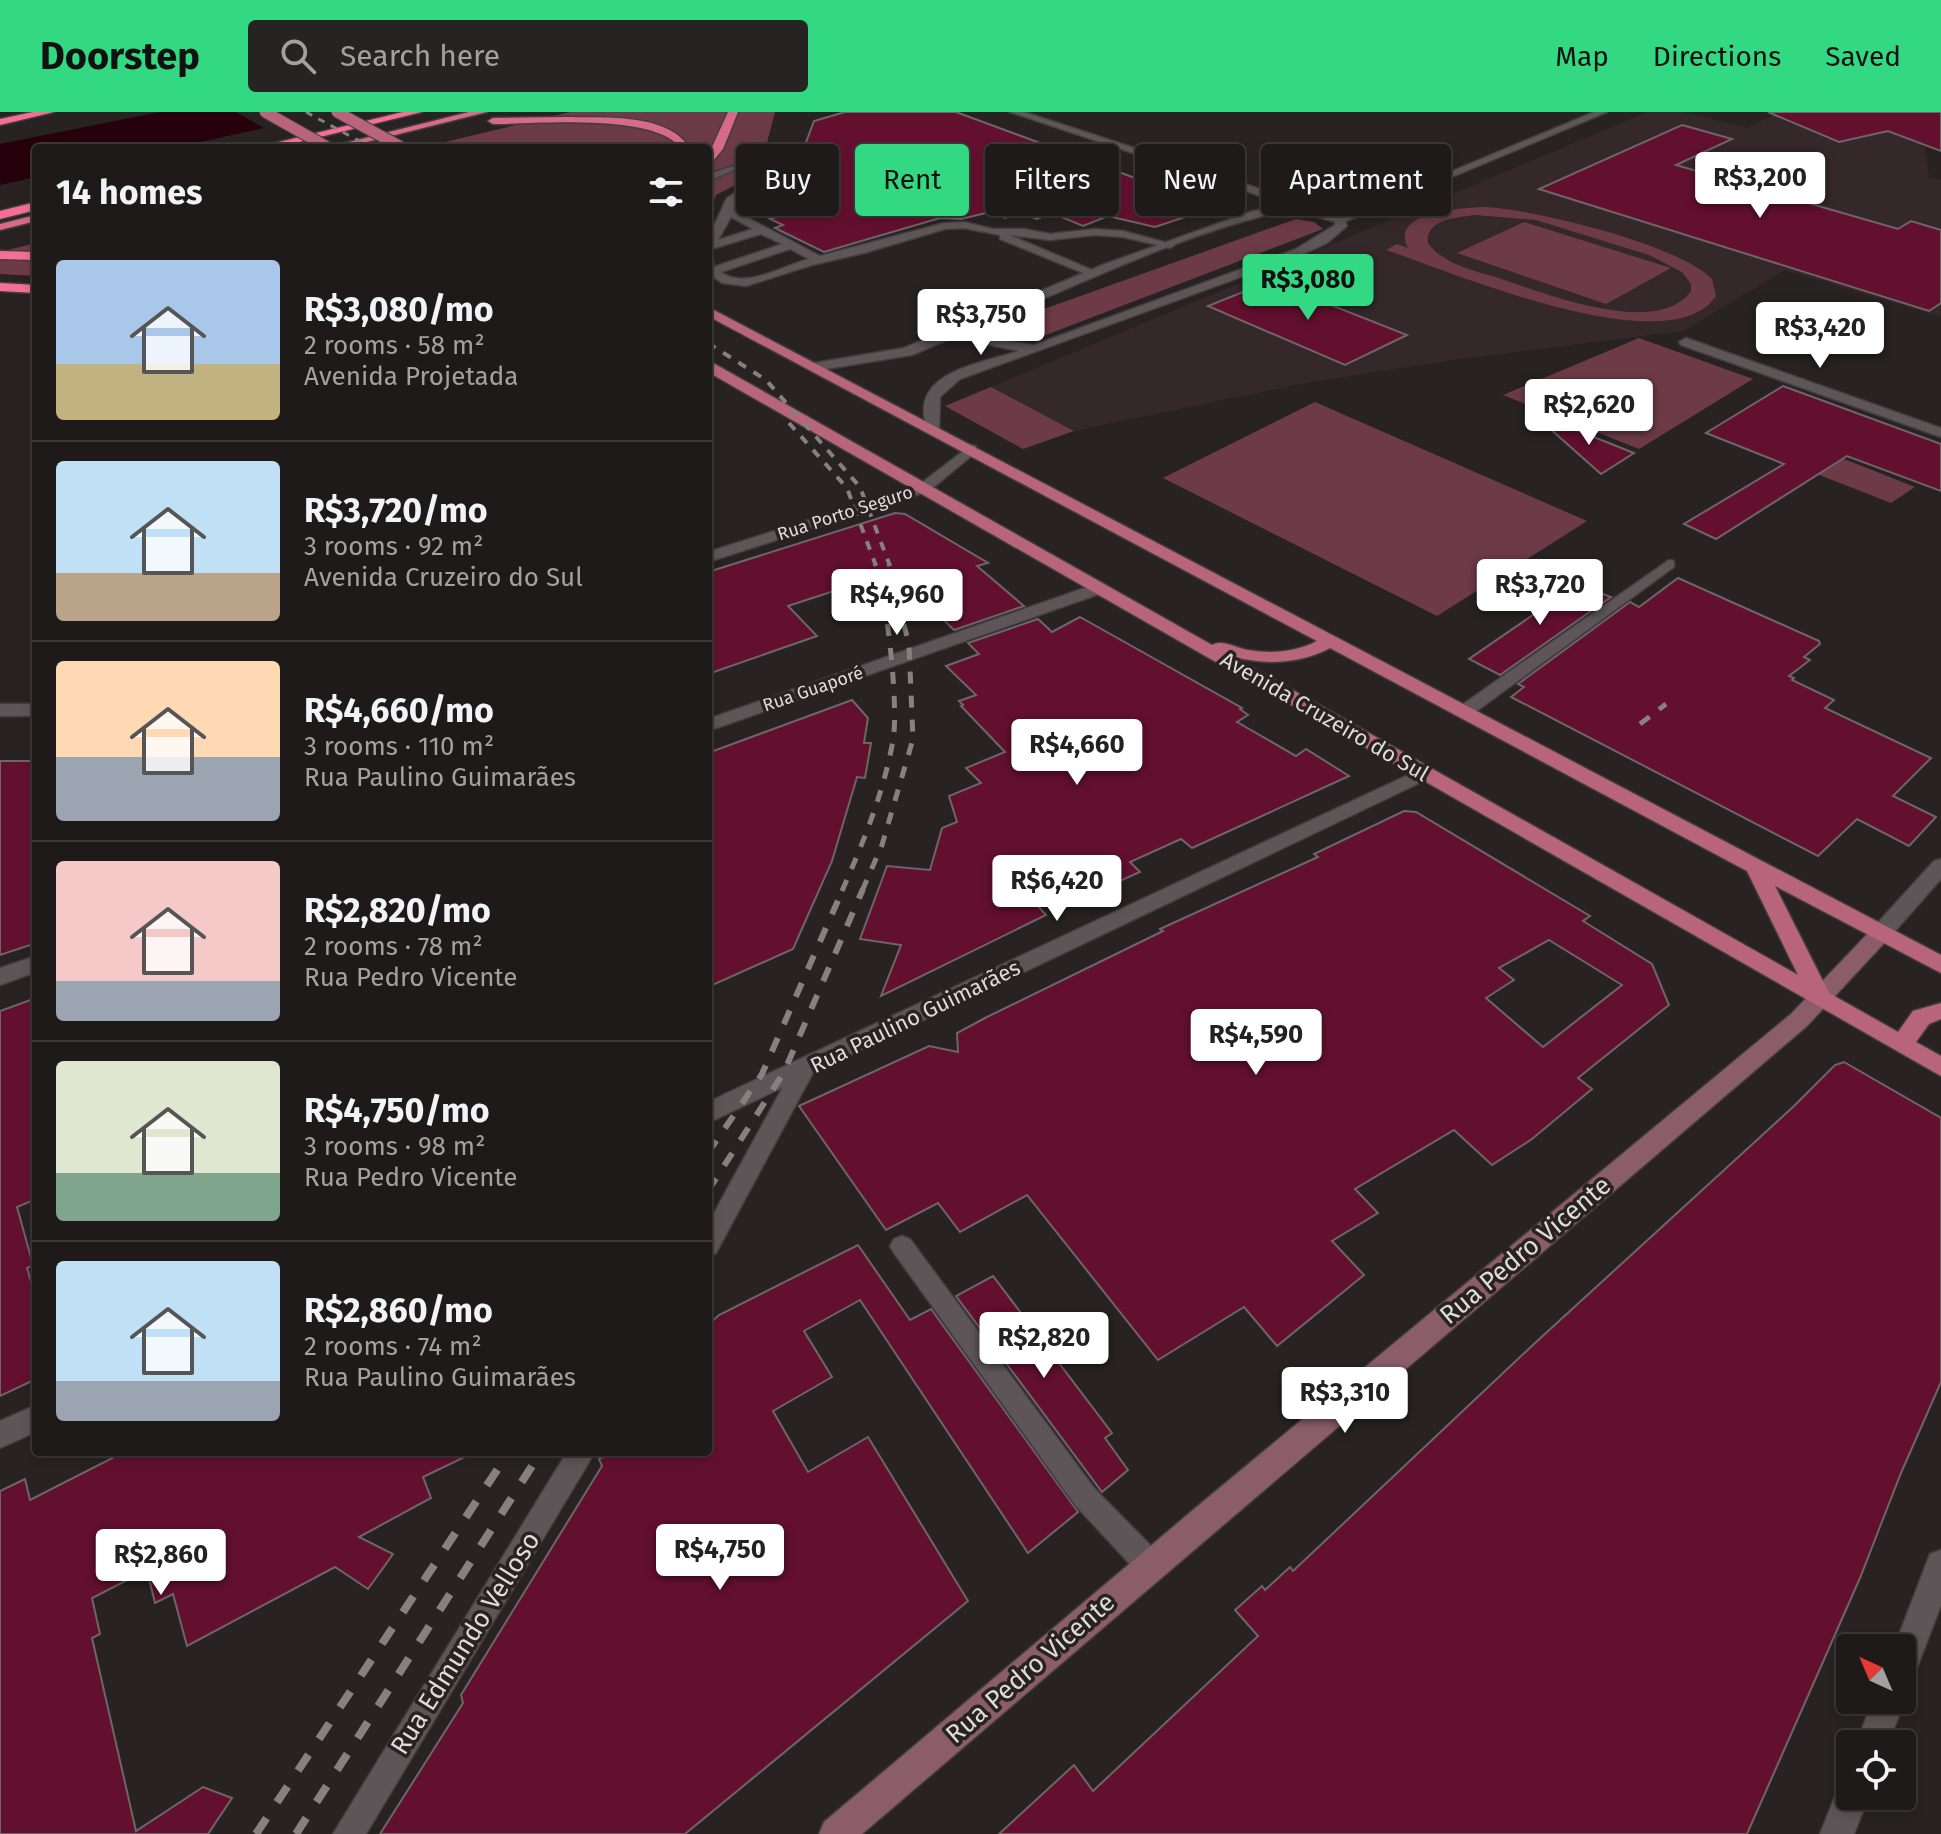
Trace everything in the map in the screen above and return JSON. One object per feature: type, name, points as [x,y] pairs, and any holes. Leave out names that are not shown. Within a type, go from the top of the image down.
[{"type":"highway","points":[[0,122],[49,112]]},
{"type":"highway","points":[[277,144],[417,112]]},
{"type":"highway","points":[[347,144],[482,112]]},
{"type":"highway","points":[[399,144],[529,112]]},
{"type":"highway","points":[[550,120],[600,112]]},
{"type":"highway","points":[[712,158],[733,112]]},
{"type":"highway","points":[[493,121],[615,116],[640,119],[666,125],[679,132],[684,144]]},
{"type":"highway","points":[[0,212],[32,205]]},
{"type":"highway","points":[[0,227],[32,219]]},
{"type":"highway","points":[[0,255],[32,256]]},
{"type":"highway","points":[[0,287],[32,289]]},
{"type":"main road","points":[[265,112],[323,144]]},
{"type":"main road","points":[[337,112],[396,144]]},
{"type":"main road","points":[[712,313],[1941,965]]},
{"type":"main road","name":"Avenida Cruzeiro do Sul","points":[[712,368],[1941,1067]]},
{"type":"main road","points":[[1183,636],[1245,655],[1267,657],[1299,654],[1332,640]]},
{"type":"main road","points":[[1755,867],[1821,999]]},
{"type":"main road","name":"Rua Pedro Vicente","points":[[836,1834],[1821,999],[1881,933]]},
{"type":"main road","points":[[1903,1046],[1917,1019],[1941,1011]]},
{"type":"street","points":[[814,367],[907,352],[1093,274],[1261,213]]},
{"type":"street","points":[[934,430],[932,398],[940,385],[985,364],[1173,300],[1300,249],[1341,226],[1340,220],[1330,216]]},
{"type":"street","points":[[994,316],[981,328],[986,338],[995,344],[1047,345]]},
{"type":"street","points":[[1686,342],[1941,433]]},
{"type":"street","name":"Rua Porto Seguro","points":[[712,556],[924,488],[971,449]]},
{"type":"street","name":"Rua Guaporé","points":[[712,724],[1099,588]]},
{"type":"street","points":[[0,710],[32,710]]},
{"type":"street","name":"Rua Paulino Guimarães","points":[[712,1111],[1425,773]]},
{"type":"street","name":"Rua Pedro Vicente","points":[[1881,933],[1941,866]]},
{"type":"street","points":[[0,977],[32,965]]},
{"type":"street","points":[[0,1435],[32,1420]]},
{"type":"street","points":[[1915,1634],[1941,1565]]},
{"type":"street","points":[[1837,1834],[1846,1810]]},
{"type":"lane","points":[[1015,112],[1261,193]]},
{"type":"lane","points":[[1340,220],[1602,112]]},
{"type":"lane","points":[[712,176],[742,164],[773,164],[777,170],[770,178],[731,200],[712,239]]},
{"type":"lane","points":[[727,211],[819,260]]},
{"type":"lane","points":[[1034,249],[1109,221]]},
{"type":"lane","points":[[712,268],[726,281],[746,283],[944,226],[964,225],[993,232],[1093,274]]},
{"type":"lane","points":[[712,246],[762,230]]},
{"type":"lane","points":[[993,232],[1064,237],[1095,232],[1123,234],[1170,245]]},
{"type":"lane","points":[[712,265],[791,245]]},
{"type":"lane","points":[[1465,711],[1669,564]]},
{"type":"lane","points":[[712,1239],[804,1069]]},
{"type":"lane","points":[[902,1246],[1085,1497],[1150,1565]]},
{"type":"lane","name":"Rua Edmundo Velloso","points":[[348,1834],[580,1456]]},
{"type":"shaded area","points":[[160,112],[336,112],[191,144],[32,144],[32,178],[0,185],[0,144]]},
{"type":"shaded area","points":[[570,112],[775,112],[767,144],[736,144],[736,185],[716,195],[712,206],[712,144],[437,144]]},
{"type":"shaded area","points":[[1648,112],[1683,112],[1747,128],[1780,112],[1920,112],[1929,177],[1941,180],[1941,317],[1785,270],[1683,331],[1452,360],[1305,383],[1074,431],[991,387],[1400,216],[1451,216],[1451,194]]},
{"type":"shaded area","points":[[1484,207],[1507,209],[1569,222],[1639,242],[1695,266],[1712,279],[1716,296],[1691,315],[1654,321],[1608,318],[1506,292],[1386,250],[1397,244],[1408,248],[1405,236],[1409,226],[1418,219],[1451,216],[1451,210]],"holes":[[[1476,215],[1536,220],[1649,255],[1682,272],[1691,284],[1691,291],[1675,305],[1654,311],[1628,312],[1573,302],[1463,267],[1435,251],[1428,243],[1428,235],[1437,224],[1452,218]]]},
{"type":"shaded area","points":[[1296,219],[1314,222],[1323,229],[1038,338],[1000,338],[999,325]]},
{"type":"shaded area","points":[[1524,222],[1671,268],[1606,304],[1457,253]]},
{"type":"shaded area","points":[[32,244],[32,276],[0,274],[0,252]]},
{"type":"shaded area","points":[[1639,338],[1753,379],[1639,449],[1503,395]]},
{"type":"shaded area","points":[[991,387],[1074,431],[1023,449],[945,406]]},
{"type":"shaded area","points":[[1315,402],[1587,521],[1437,616],[1163,478]]},
{"type":"shaded area","points":[[1829,453],[1915,487],[1891,503],[1804,469]]},
{"type":"pier","points":[[236,112],[340,112],[337,116],[269,131]]},
{"type":"building","points":[[845,112],[956,112],[1043,144],[985,144],[985,213],[961,219],[940,218],[824,252],[775,228],[783,225],[770,219],[779,216],[839,216],[839,144],[805,144],[814,121]]},
{"type":"building","points":[[1768,112],[1941,112],[1941,151],[1888,131],[1839,142]]},
{"type":"building","points":[[1682,125],[1732,139],[1676,165],[1898,229],[1911,221],[1941,230],[1941,303],[1929,311],[1539,189]]},
{"type":"building","points":[[1119,172],[1135,178],[1135,216],[1185,216],[1155,227],[1108,216],[1119,216]]},
{"type":"building","points":[[1059,216],[1108,216],[1083,226]]},
{"type":"building","points":[[1270,281],[1407,335],[1345,365],[1208,306]]},
{"type":"building","points":[[1783,386],[1941,444],[1941,491],[1847,456],[1716,539],[1684,524],[1784,464],[1706,433]]},
{"type":"building","points":[[1541,416],[1634,453],[1601,474],[1539,419]]},
{"type":"building","points":[[895,513],[905,514],[988,563],[977,566],[1024,606],[954,630],[909,586],[907,580],[837,590],[788,606],[817,636],[712,673],[712,571]]},
{"type":"building","points":[[1678,578],[1819,641],[1820,644],[1804,657],[1810,660],[1789,676],[1794,678],[1792,680],[1834,700],[1825,708],[1931,758],[1893,796],[1936,817],[1909,846],[1857,819],[1818,856],[1511,697],[1524,687],[1518,684],[1630,602],[1639,607]]},
{"type":"building","points":[[1571,582],[1611,597],[1500,675],[1469,659],[1540,610],[1534,607]]},
{"type":"building","points":[[1080,617],[1242,708],[1248,715],[1237,722],[1296,756],[1306,749],[1349,776],[1192,848],[1181,839],[1130,862],[1140,872],[1102,889],[1093,879],[1036,904],[1046,915],[881,996],[901,945],[860,939],[887,866],[930,870],[942,828],[957,822],[949,796],[981,783],[966,768],[1005,752],[961,706],[959,701],[976,695],[946,666],[979,654],[968,643],[1038,619],[1052,632]]},
{"type":"building","points":[[852,700],[868,718],[864,743],[871,743],[865,778],[857,777],[832,861],[793,949],[712,985],[712,752]]},
{"type":"building","points":[[0,761],[32,761],[32,944],[0,955]]},
{"type":"building","points":[[1404,811],[1416,812],[1590,916],[1583,921],[1652,964],[1669,1005],[1578,1078],[1592,1089],[1532,1139],[1492,1165],[1454,1130],[1355,1189],[1378,1213],[1332,1241],[1364,1275],[1277,1346],[1244,1307],[1158,1360],[1027,1195],[960,1232],[938,1203],[886,1230],[799,1106],[929,1046],[958,1052],[957,1033],[1163,931],[1160,929],[1318,857],[1314,854]],"holes":[[[1549,940],[1622,985],[1543,1047],[1486,998],[1514,980],[1499,968]]]},
{"type":"building","points":[[32,999],[32,1201],[17,1207],[32,1261],[32,1266],[27,1268],[32,1285],[32,1381],[0,1396],[0,1011]]},
{"type":"building","points":[[1844,1062],[1941,1118],[1941,1382],[1860,1578],[1747,1834],[999,1834],[1074,1765],[1093,1791],[1258,1636],[1235,1610],[1262,1586],[1265,1590],[1290,1567],[1293,1571],[1835,1065]]},
{"type":"building","points":[[858,1245],[910,1320],[931,1309],[1078,1512],[1028,1553],[860,1300],[804,1331],[832,1377],[773,1411],[808,1472],[868,1437],[968,1601],[685,1834],[380,1834],[463,1703],[461,1695],[602,1466],[599,1459],[605,1456],[712,1456],[712,1321]]},
{"type":"building","points":[[993,1276],[1112,1433],[1105,1438],[1128,1470],[1102,1492],[956,1296]]},
{"type":"building","points":[[116,1456],[467,1456],[423,1477],[431,1498],[359,1537],[393,1554],[368,1589],[335,1567],[187,1646],[173,1594],[155,1603],[147,1570],[92,1598],[100,1634],[92,1638],[136,1831],[203,1787],[232,1798],[208,1834],[0,1834],[0,1491],[25,1479],[30,1500]]},
{"type":"railway","points":[[306,112],[365,144]]},
{"type":"railway","points":[[712,346],[766,380],[860,487],[890,566]]},
{"type":"railway","points":[[789,423],[847,488],[876,566]]},
{"type":"railway","points":[[842,891],[878,798],[893,740],[891,652],[884,600],[875,564]]},
{"type":"railway","points":[[862,891],[882,845],[913,739],[909,645],[889,564]]},
{"type":"railway","points":[[1640,724],[1666,704]]},
{"type":"railway","points":[[712,1147],[762,1074],[843,889]]},
{"type":"railway","points":[[712,1185],[784,1072],[863,889]]},
{"type":"railway","points":[[256,1834],[506,1456]]},
{"type":"railway","points":[[296,1834],[538,1456]]}]
